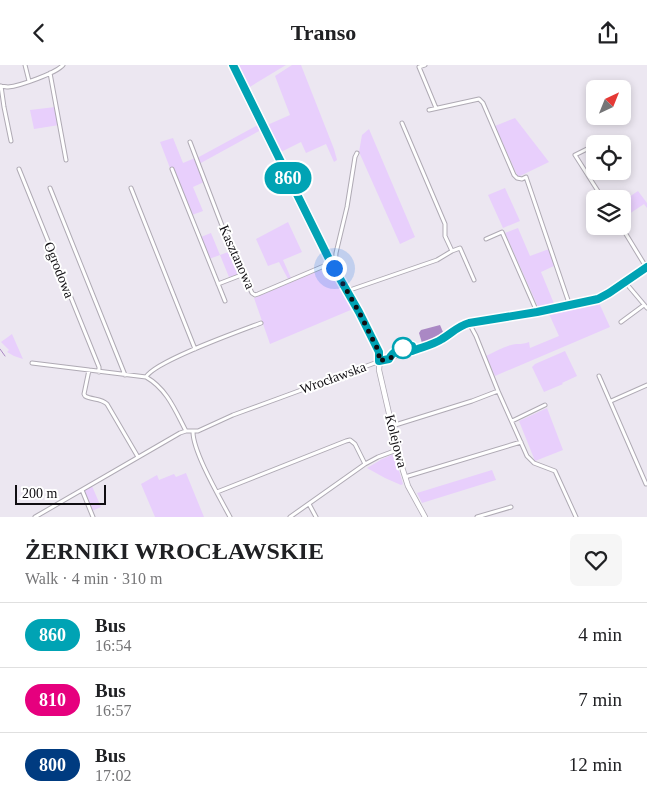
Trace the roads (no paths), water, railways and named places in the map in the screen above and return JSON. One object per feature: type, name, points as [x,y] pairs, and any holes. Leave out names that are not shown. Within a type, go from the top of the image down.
[{"type":"street","points":[[25,65],[29,81]]},
{"type":"street","points":[[11,141],[1,86],[8,87],[29,81],[64,65]]},
{"type":"street","name":"Kolejowa","points":[[233,65],[332,266],[359,312],[379,352],[378,370],[397,450],[405,477],[425,517]]},
{"type":"street","points":[[424,65],[419,67],[436,109]]},
{"type":"street","points":[[50,73],[66,160]]},
{"type":"street","points":[[429,110],[481,100],[514,175],[522,179],[526,177],[570,306]]},
{"type":"street","points":[[402,123],[445,224],[445,236],[452,251]]},
{"type":"street","name":"Kasztanowa","points":[[190,142],[226,235],[251,291],[255,295],[332,266]]},
{"type":"street","points":[[586,150],[576,155],[586,171]]},
{"type":"street","points":[[332,266],[335,267],[336,253],[357,153]]},
{"type":"street","name":"Ogrodowa","points":[[19,169],[99,367],[99,372]]},
{"type":"street","points":[[172,169],[225,301]]},
{"type":"street","points":[[50,188],[125,375]]},
{"type":"street","points":[[132,188],[195,349]]},
{"type":"street","points":[[486,239],[502,232],[537,312]]},
{"type":"street","points":[[627,235],[647,267]]},
{"type":"street","points":[[346,291],[437,260],[460,248],[474,280]]},
{"type":"street","name":"Wrocławska","points":[[193,432],[233,415],[379,361],[434,343],[461,325],[570,306],[598,299],[647,267]]},
{"type":"street","points":[[218,285],[244,274]]},
{"type":"street","points":[[621,323],[646,306],[625,282]]},
{"type":"street","points":[[146,377],[147,374],[157,367],[195,349],[261,323]]},
{"type":"street","points":[[469,323],[527,456],[531,461],[555,471],[576,517]]},
{"type":"street","points":[[32,363],[146,377],[163,390],[186,431]]},
{"type":"street","points":[[89,370],[85,396],[104,401],[138,457]]},
{"type":"street","points":[[599,376],[646,484]]},
{"type":"street","points":[[611,401],[647,385]]},
{"type":"street","points":[[392,427],[498,391]]},
{"type":"street","points":[[512,421],[545,405]]},
{"type":"street","points":[[36,517],[174,436],[186,431],[193,432],[198,451],[230,517]]},
{"type":"street","points":[[217,492],[350,440],[355,444],[365,464]]},
{"type":"street","points":[[405,477],[521,442]]},
{"type":"street","points":[[290,517],[365,464],[397,450]]},
{"type":"street","points":[[82,490],[93,517]]},
{"type":"street","points":[[309,504],[316,517]]},
{"type":"street","points":[[478,517],[511,507]]},
{"type":"waterway","points":[[0,349],[5,356]]}]
